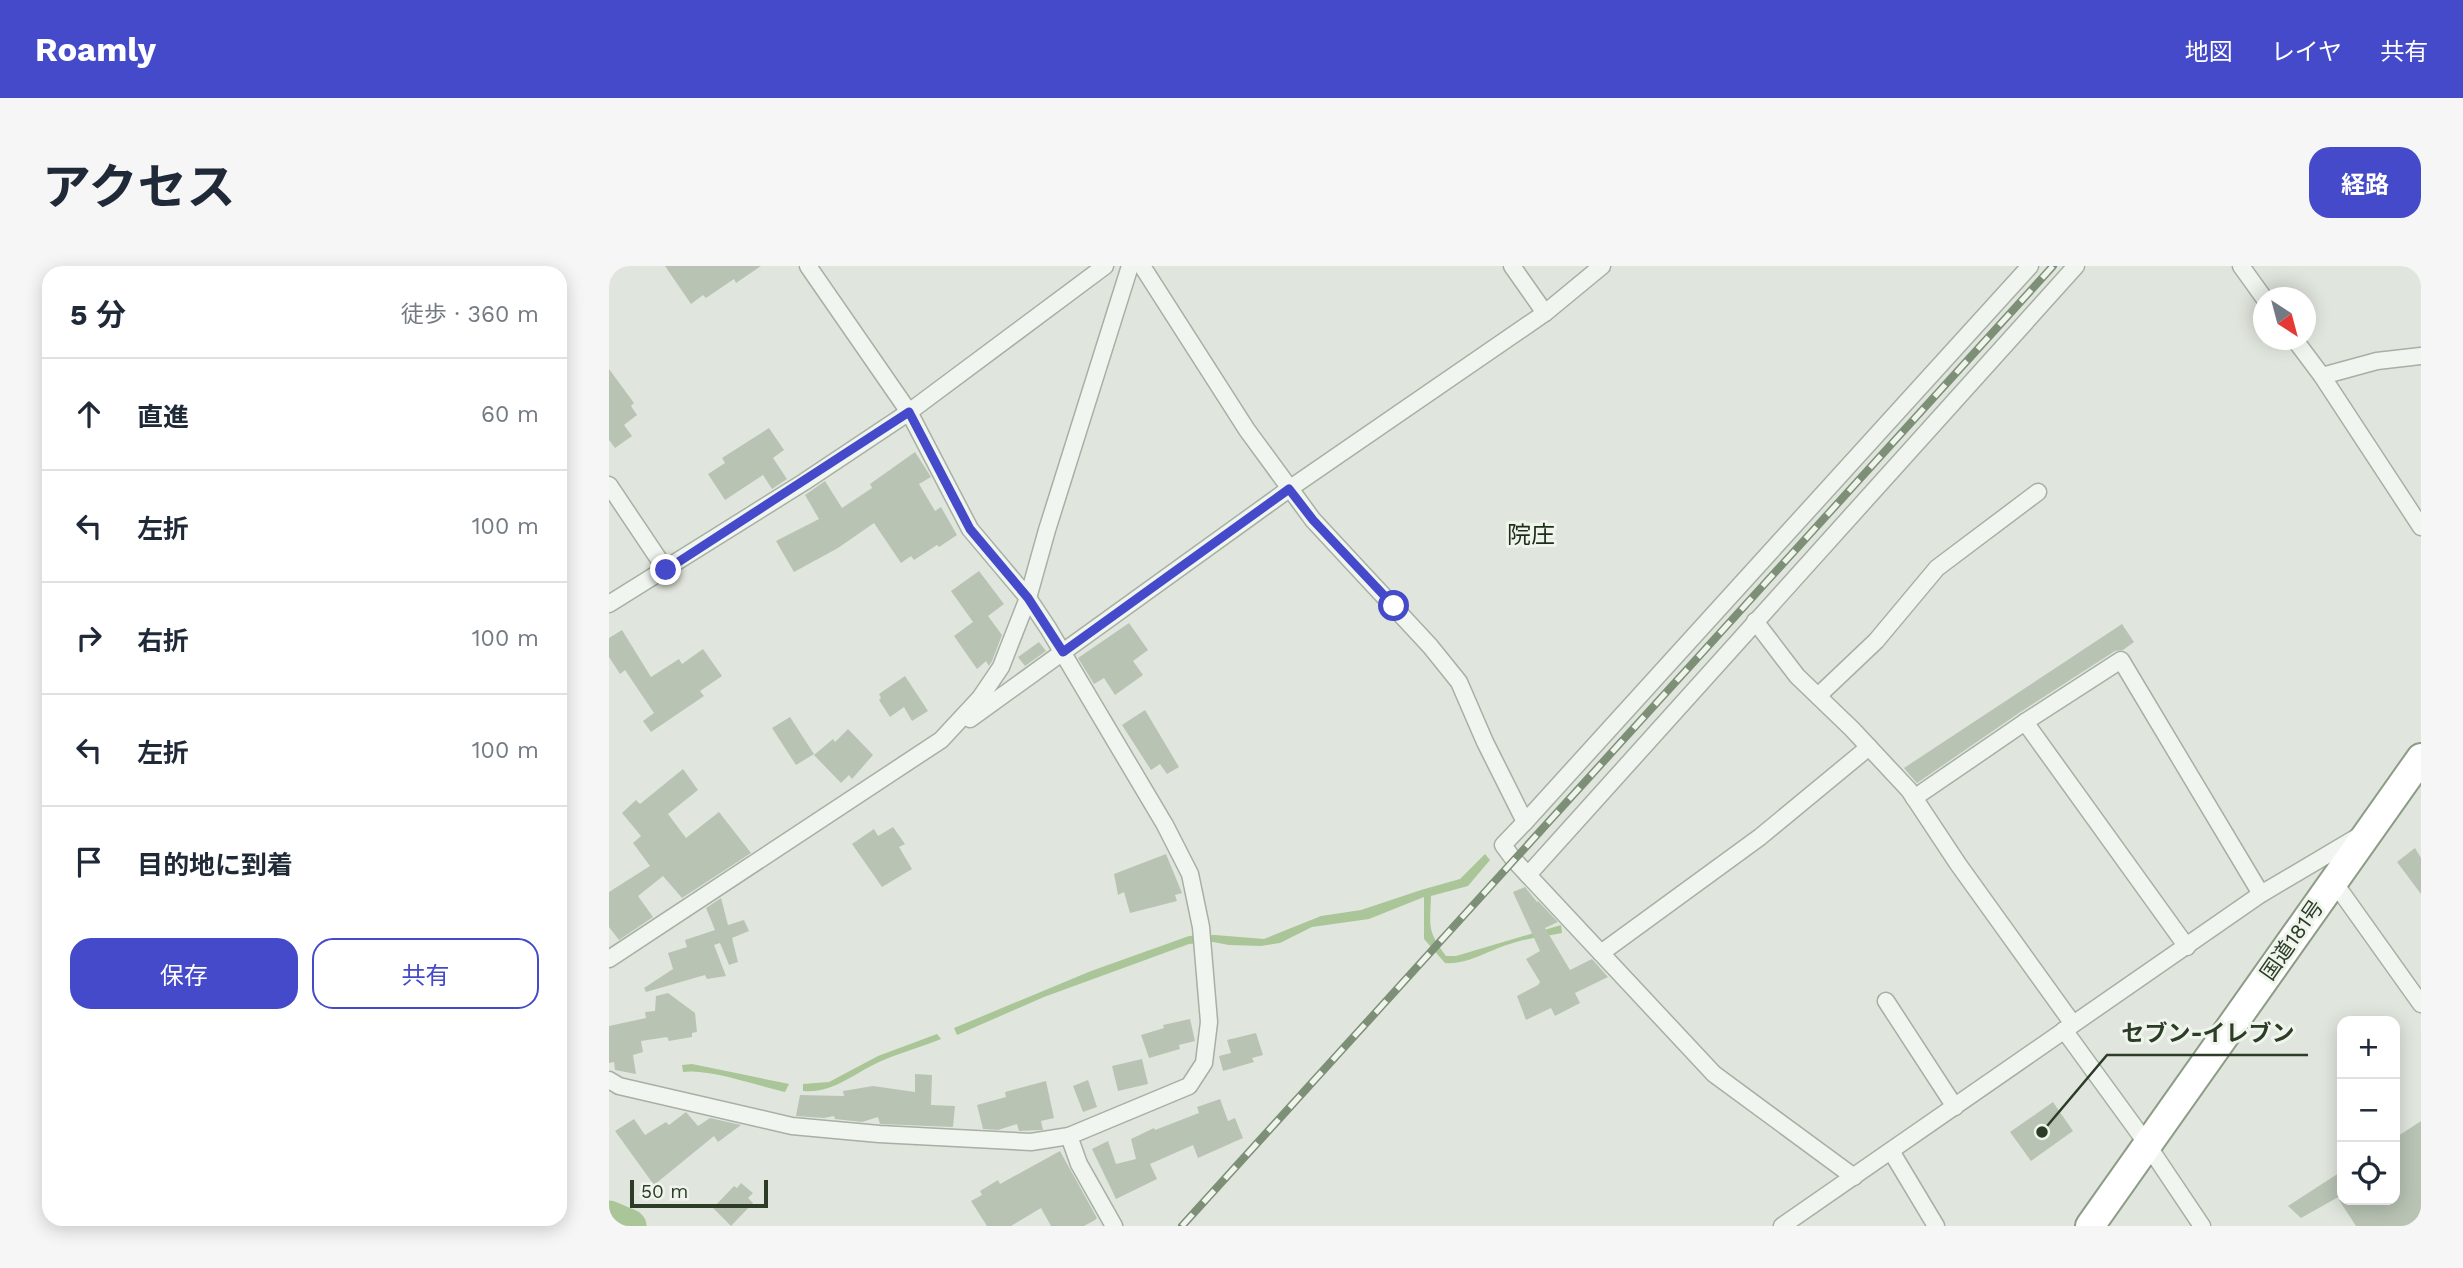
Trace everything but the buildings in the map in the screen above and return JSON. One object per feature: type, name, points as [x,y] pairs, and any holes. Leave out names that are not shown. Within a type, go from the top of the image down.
[{"type":"highway","name":"国道181号","points":[[2090,1226],[2421,758]]},
{"type":"street","points":[[609,1080],[619,1086],[792,1126],[879,1134],[1031,1142],[1069,1136],[1189,1086],[1204,1063],[1209,1022],[1204,952],[1190,874],[1165,825],[1063,652],[1028,598],[970,529],[909,412],[808,266]]},
{"type":"street","points":[[609,604],[909,412],[1105,266]]},
{"type":"street","points":[[941,740],[979,698],[1000,667],[1028,598],[1130,266]]},
{"type":"street","points":[[1142,266],[1247,430],[1289,489],[1313,520],[1430,646],[1459,682],[1525,822]]},
{"type":"street","points":[[1512,266],[1545,313]]},
{"type":"street","points":[[609,959],[941,740],[1289,489],[1545,313],[1602,266]]},
{"type":"street","points":[[1854,1177],[1714,1074],[1503,845],[2030,266]]},
{"type":"street","points":[[1528,875],[2076,266]]},
{"type":"street","points":[[2241,266],[2257,287]]},
{"type":"street","points":[[2302,350],[2421,527]]},
{"type":"street","points":[[2322,376],[2377,361],[2421,356]]},
{"type":"street","points":[[609,485],[666,570]]},
{"type":"street","points":[[1818,696],[1876,641],[1937,568],[2038,492]]},
{"type":"street","points":[[1755,621],[1797,676],[1869,747],[1914,798],[2202,1226]]},
{"type":"street","points":[[1914,798],[2121,660],[2261,894]]},
{"type":"street","points":[[2025,722],[2187,947]]},
{"type":"street","points":[[1601,953],[1760,837],[1869,747]]},
{"type":"street","points":[[2393,797],[2421,782]]},
{"type":"street","points":[[1782,1226],[2261,894],[2368,830]]},
{"type":"street","points":[[2334,882],[2421,1004]]},
{"type":"street","points":[[1886,1001],[1955,1107]]},
{"type":"street","points":[[1069,1136],[1079,1164],[1114,1226]]},
{"type":"street","points":[[1891,1151],[1936,1226]]},
{"type":"shaded area","points":[[1485,854],[1490,860],[1468,886],[1431,896],[1431,928],[1435,940],[1446,956],[1456,956],[1561,925],[1562,933],[1519,941],[1463,962],[1445,963],[1424,939],[1424,897],[1369,919],[1312,927],[1280,943],[1261,946],[1213,942],[1189,944],[1044,997],[957,1035],[954,1028],[1091,971],[1189,936],[1264,939],[1321,916],[1361,910],[1460,879]]},
{"type":"shaded area","points":[[937,1034],[941,1039],[879,1062],[833,1086],[803,1091],[803,1084],[829,1082],[878,1056]]},
{"type":"shaded area","points":[[692,1064],[789,1084],[785,1092],[719,1075],[683,1072],[682,1065]]},
{"type":"waterway","points":[[609,1217],[630,1226]]},
{"type":"railway","points":[[1182,1226],[2053,266]]},
{"type":"place","name":"セブン-イレブン","points":[[2042,1132]]},
{"type":"district","name":"院庄","points":[[1531,535]]},
{"type":"route","points":[[666,570],[909,412],[970,529],[1028,598],[1063,652],[1289,489],[1313,520],[1394,606]]}]
